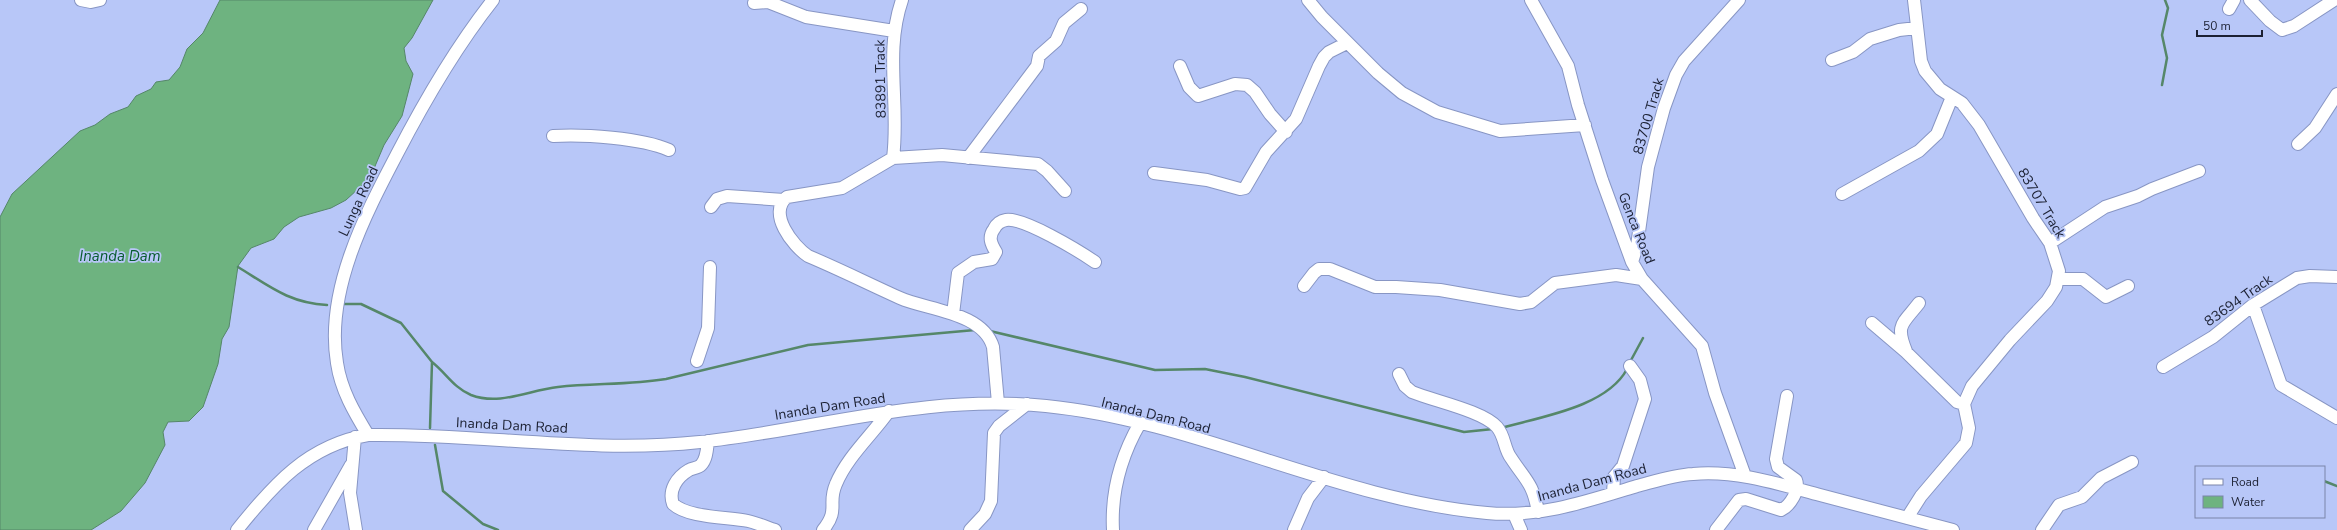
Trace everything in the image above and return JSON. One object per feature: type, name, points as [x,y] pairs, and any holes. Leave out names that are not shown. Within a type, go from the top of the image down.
[{"type":"street","points":[[81,0],[91,2],[100,0]]},
{"type":"street","name":"Lunga Road","points":[[368,435],[343,390],[337,363],[337,314],[350,253],[374,198],[430,91],[475,23],[493,0]]},
{"type":"street","name":"83891 Track","points":[[893,158],[896,126],[892,56],[894,31],[902,0]]},
{"type":"street","points":[[1308,0],[1347,43],[1402,92],[1437,112],[1500,131],[1585,125]]},
{"type":"street","name":"Genca Road","points":[[1531,0],[1568,66],[1578,105],[1616,221],[1632,262],[1642,279],[1702,346],[1715,393],[1745,476]]},
{"type":"street","name":"83700 Track","points":[[1632,262],[1637,246],[1648,167],[1664,108],[1676,75],[1684,61],[1739,0]]},
{"type":"street","name":"83707 Track","points":[[1914,0],[1917,28],[1925,71],[1940,89],[1962,103],[1979,125],[2033,218],[2050,243],[2058,265],[2058,279]]},
{"type":"street","points":[[2250,0],[2270,21],[2282,30],[2294,26],[2334,0]]},
{"type":"street","points":[[754,3],[768,2],[806,17],[894,31]]},
{"type":"street","points":[[968,158],[1037,66],[1039,56],[1056,42],[1064,23],[1082,9]]},
{"type":"street","points":[[1832,60],[1853,52],[1870,39],[1899,30],[1917,28]]},
{"type":"street","points":[[1154,173],[1200,179],[1244,189],[1266,152],[1286,132],[1302,108],[1319,66],[1329,52],[1347,43]]},
{"type":"street","points":[[1180,66],[1189,87],[1198,96],[1235,84],[1247,86],[1255,92],[1270,114],[1286,132]]},
{"type":"street","points":[[2298,144],[2315,128],[2337,94]]},
{"type":"street","points":[[1842,194],[1919,151],[1937,134],[1952,97]]},
{"type":"street","points":[[553,136],[612,139],[659,145],[669,150]]},
{"type":"street","points":[[711,206],[717,199],[727,196],[784,200],[793,195],[842,188],[893,158],[942,155],[1038,164],[1047,171],[1065,191]]},
{"type":"street","points":[[2050,243],[2105,207],[2138,196],[2199,171]]},
{"type":"street","points":[[784,200],[781,209],[783,223],[787,236],[798,250],[901,298],[953,314],[981,329],[991,341],[998,403]]},
{"type":"street","points":[[953,314],[958,273],[974,262],[992,259],[996,252],[991,243],[992,232],[999,223],[1004,220],[1010,220],[1041,231],[1095,262]]},
{"type":"street","points":[[697,361],[702,353],[708,328],[710,267]]},
{"type":"street","points":[[1304,286],[1319,269],[1330,269],[1375,288],[1440,290],[1520,304],[1531,302],[1555,283],[1616,275],[1642,279]]},
{"type":"street","name":"83694 Track","points":[[2163,367],[2213,337],[2253,305],[2297,278],[2310,276],[2337,277]]},
{"type":"street","points":[[1907,518],[1921,496],[1966,444],[1969,428],[1964,404],[1972,386],[2010,340],[2047,301],[2058,279],[2082,279],[2106,297],[2128,286]]},
{"type":"street","points":[[1906,352],[1900,336],[1900,326],[1918,303]]},
{"type":"street","points":[[2253,305],[2281,385],[2337,418]]},
{"type":"street","points":[[1872,323],[1906,352],[1956,402],[1964,404]]},
{"type":"street","points":[[1612,494],[1614,477],[1623,466],[1645,399],[1640,380],[1630,366]]},
{"type":"street","points":[[1399,374],[1406,386],[1412,392],[1482,417],[1494,424],[1501,434],[1508,454],[1532,488],[1538,512]]},
{"type":"street","points":[[1716,530],[1739,500],[1746,499],[1781,510],[1788,505],[1797,489],[1796,480],[1778,467],[1776,459],[1786,396]]},
{"type":"street","name":"Inanda Dam Road","points":[[237,530],[275,485],[294,468],[315,452],[336,442],[355,437],[368,435],[636,446],[708,441],[928,406],[998,403],[1053,407],[1140,423],[1324,477],[1415,501],[1470,511],[1514,514],[1538,512],[1688,474],[1714,472],[1745,476],[1907,518],[1929,527],[1953,530]]},
{"type":"street","points":[[970,530],[985,514],[991,501],[994,433],[999,426],[1027,404]]},
{"type":"street","points":[[823,530],[832,518],[836,484],[849,462],[889,411]]},
{"type":"street","points":[[1113,530],[1114,491],[1128,446],[1140,423]]},
{"type":"street","points":[[355,437],[350,494],[356,530]]},
{"type":"street","points":[[708,441],[706,456],[701,465],[684,474],[673,486],[671,495],[673,504],[681,509],[716,518],[748,521],[775,530]]},
{"type":"street","points":[[314,530],[353,462]]},
{"type":"street","points":[[2042,530],[2059,505],[2082,497],[2101,478],[2132,462]]},
{"type":"street","points":[[1294,530],[1308,498],[1324,477]]},
{"type":"street","points":[[1514,514],[1521,530]]},
{"type":"water","name":"Inanda Dam","points":[[220,0],[433,0],[412,38],[404,48],[406,61],[413,74],[402,116],[384,145],[370,178],[346,200],[331,208],[299,217],[284,227],[274,239],[251,248],[238,266],[229,327],[222,339],[218,364],[203,407],[189,421],[168,422],[163,432],[165,445],[145,483],[121,511],[91,530],[0,530],[0,217],[12,194],[80,131],[95,125],[110,114],[128,107],[136,96],[151,89],[156,82],[169,80],[180,67],[187,49],[203,33]]},
{"type":"waterway","points":[[2162,85],[2167,58],[2162,35],[2168,8],[2165,0]]},
{"type":"waterway","points":[[238,267],[270,287],[290,297],[314,304],[327,305]]},
{"type":"waterway","points":[[344,304],[361,304],[401,323],[432,362],[430,428]]},
{"type":"waterway","points":[[432,362],[465,392],[482,398],[493,399],[558,387],[666,379],[808,345],[975,330]]},
{"type":"waterway","points":[[990,331],[1155,370],[1205,369],[1245,377],[1464,432],[1493,429]]},
{"type":"waterway","points":[[1630,362],[1643,338]]},
{"type":"waterway","points":[[1501,428],[1553,415],[1589,401],[1604,393],[1617,382],[1627,369]]},
{"type":"waterway","points":[[435,445],[443,491],[483,524],[498,530]]},
{"type":"waterway","points":[[2325,481],[2337,486]]}]
